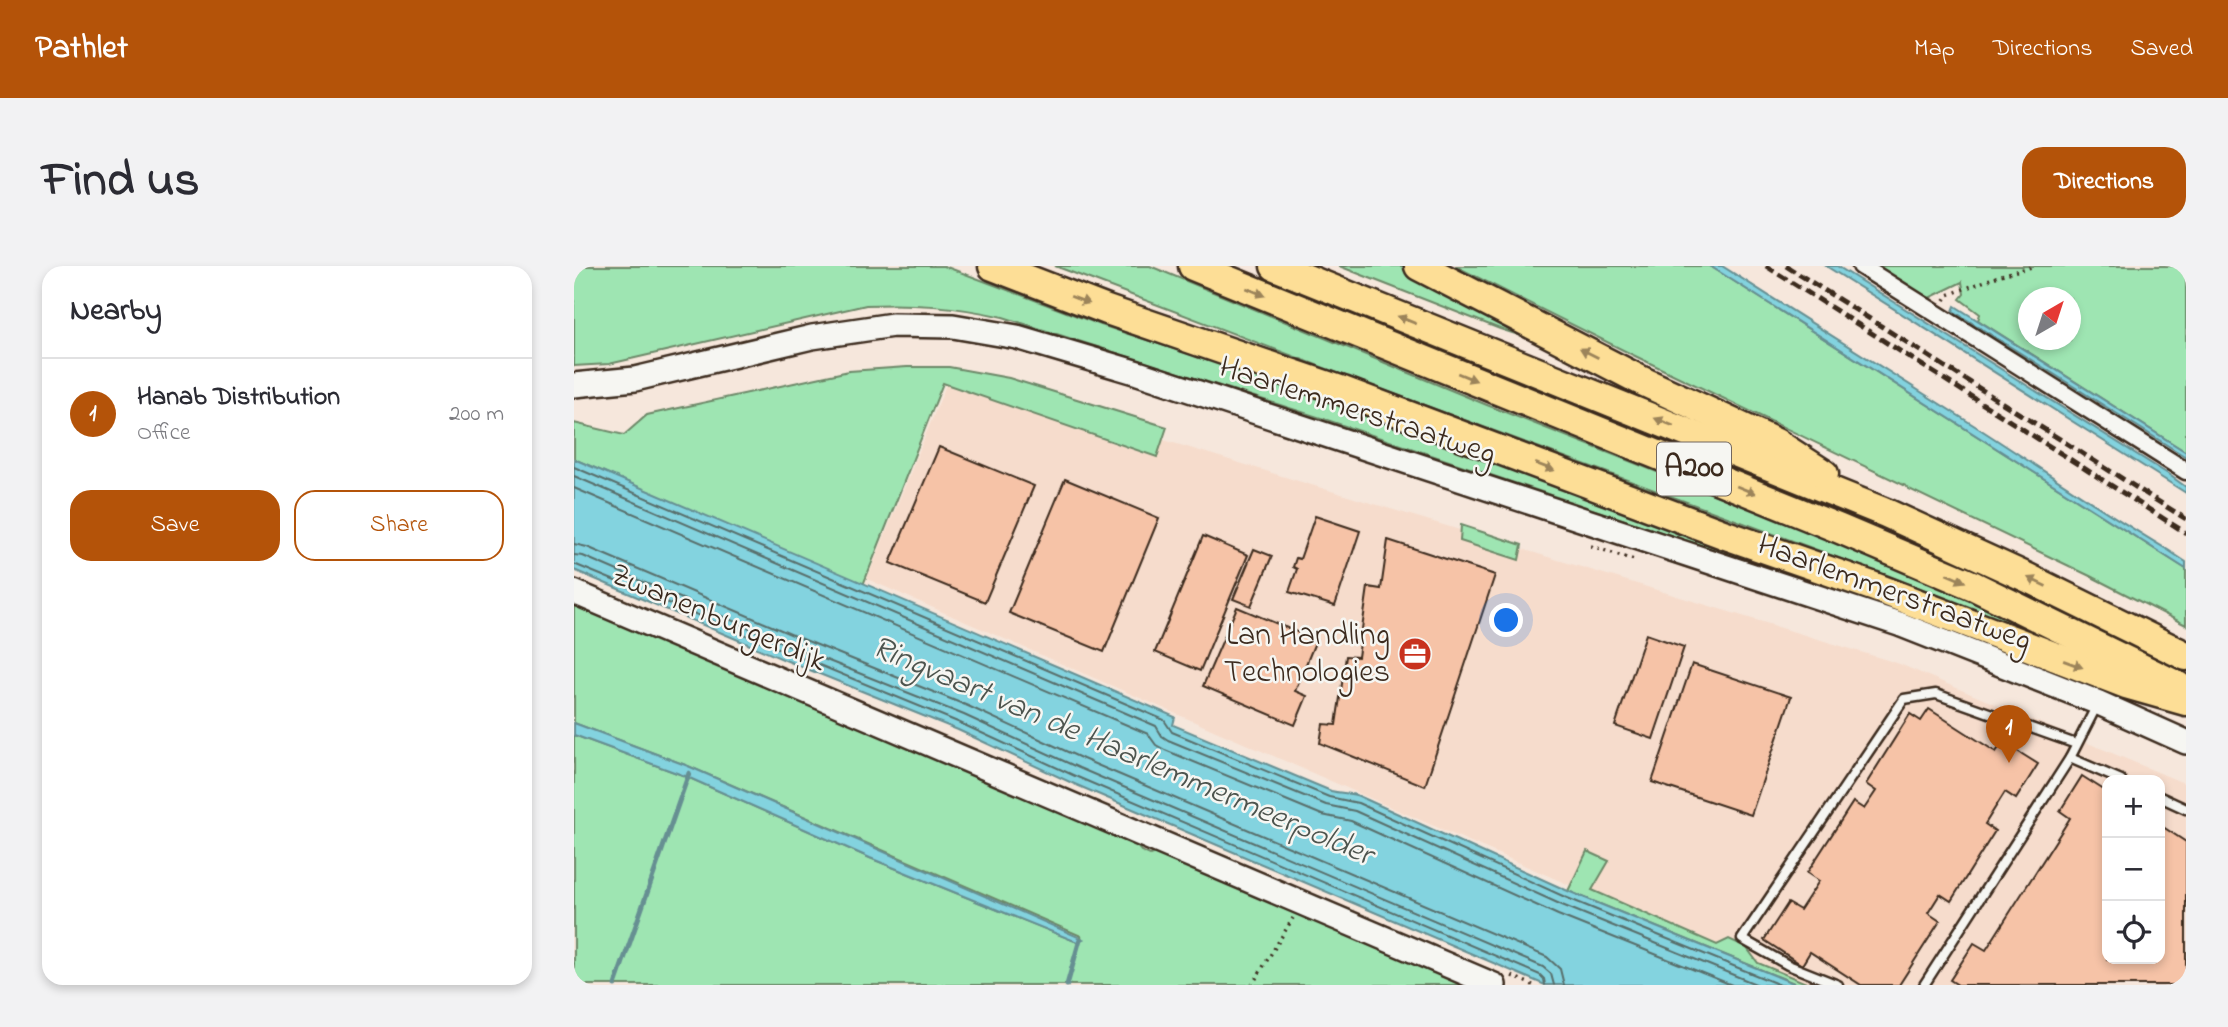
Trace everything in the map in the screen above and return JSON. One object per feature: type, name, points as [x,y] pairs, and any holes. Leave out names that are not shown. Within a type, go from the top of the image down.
[{"type":"highway","name":"A200","points":[[993,266],[1107,310],[1343,391],[1723,534],[1872,586],[2114,679],[2186,701]]},
{"type":"highway","name":"A200","points":[[1193,266],[1840,529],[1986,592],[2186,690]]},
{"type":"highway","name":"A200","points":[[1275,266],[1886,513],[2028,578],[2186,656]]},
{"type":"highway","name":"A200","points":[[1419,266],[1640,380],[1776,443],[1886,513]]},
{"type":"main road","name":"Haarlemmerstraatweg","points":[[574,385],[635,379],[812,337],[892,325],[953,326],[1017,337],[1152,377],[1899,624],[2099,703],[2186,742]]},
{"type":"main road","name":"Zwanenburgerdijk","points":[[574,592],[1494,985]]},
{"type":"street","points":[[1861,266],[2186,471]]},
{"type":"lane","points":[[1838,985],[1788,965],[1742,939],[1904,699],[1936,694],[2076,744]]},
{"type":"lane","points":[[1924,985],[2070,758],[2099,703]]},
{"type":"lane","points":[[2070,758],[2109,775]]},
{"type":"lane","points":[[2165,799],[2186,809]]},
{"type":"path","points":[[1938,315],[1948,295],[2001,275],[2035,266]]},
{"type":"path","points":[[1591,546],[1643,563]]},
{"type":"path","points":[[1252,985],[1287,929]]},
{"type":"shaded area","points":[[950,375],[1897,663],[2165,775],[2102,775],[2102,964],[2165,964],[2165,775],[2186,784],[2186,985],[1799,985],[867,579]]},
{"type":"green space","points":[[581,266],[944,266],[1101,325],[1293,388],[1777,571],[1324,419],[1003,317],[968,310],[901,304],[866,305],[609,364],[574,366],[574,272]]},
{"type":"green space","points":[[1055,266],[1150,266],[1487,405],[1896,566],[2046,635],[2041,638],[1920,588]]},
{"type":"green space","points":[[1339,266],[1409,266],[1584,356],[1500,329]]},
{"type":"green space","points":[[1455,266],[1710,266],[2186,569],[2186,625],[2090,576]]},
{"type":"green space","points":[[1873,266],[2182,266],[2186,271],[2186,452],[2025,350],[2081,350],[2081,287],[2018,287],[2018,345],[1978,320],[1980,314],[1960,299],[1964,294],[1962,282],[1927,299]]},
{"type":"green space","points":[[949,367],[1009,378],[1167,427],[1157,457],[943,383],[863,585],[574,459],[574,423],[624,435],[647,415],[849,371]]},
{"type":"green space","points":[[1461,525],[1522,545],[1519,560],[1460,541]]},
{"type":"green space","points":[[574,603],[1129,837],[1141,851],[1150,855],[1160,851],[1468,985],[574,985],[574,735],[685,776],[870,858],[1077,942],[1082,939],[1081,936],[688,766],[574,723]]},
{"type":"green space","points":[[1587,851],[1609,861],[1592,890],[1717,945],[1729,939],[1746,947],[1758,963],[1811,985],[1799,985],[1568,891]]},
{"type":"water","points":[[1710,266],[1722,266],[1975,426],[2186,562],[2186,569]]},
{"type":"water","points":[[1826,266],[1837,266],[2168,474],[2186,487],[2186,493]]},
{"type":"water","points":[[1955,306],[2018,346],[2018,350],[2025,350],[2186,452],[2186,457],[1953,311]]},
{"type":"water","name":"Ringvaart van de Haarlemmermeerpolder","points":[[574,459],[1175,717],[1173,725],[1331,791],[1357,795],[1568,891],[1798,985],[1545,985],[1072,783],[958,730],[574,570]]},
{"type":"water","points":[[574,723],[688,766],[1083,939],[1077,942],[870,858],[685,776],[574,735]]},
{"type":"building","points":[[939,447],[1034,486],[985,602],[890,563]]},
{"type":"building","points":[[1065,479],[1159,518],[1104,652],[1009,613]]},
{"type":"building","points":[[1315,516],[1360,531],[1335,606],[1289,592],[1297,569],[1293,567],[1296,558],[1300,559]]},
{"type":"building","points":[[1203,536],[1248,555],[1200,671],[1155,652]]},
{"type":"building","points":[[1388,540],[1495,575],[1425,786],[1320,743],[1323,724],[1336,725],[1346,656],[1358,657],[1368,587],[1381,589]]},
{"type":"building","points":[[1254,549],[1272,556],[1251,606],[1233,599]]},
{"type":"building","points":[[1237,607],[1316,640],[1295,691],[1307,696],[1295,725],[1203,686]]},
{"type":"building","points":[[1646,634],[1684,647],[1653,739],[1615,726]]},
{"type":"building","points":[[1692,664],[1791,697],[1751,815],[1652,782]]},
{"type":"building","points":[[1929,709],[1996,752],[2003,742],[2038,764],[2016,799],[2005,792],[1985,824],[1995,831],[1951,901],[1940,894],[1928,913],[1940,921],[1899,985],[1861,985],[1810,952],[1802,965],[1764,940],[1788,903],[1800,910],[1819,881],[1807,873],[1853,802],[1864,809],[1876,791],[1866,784],[1910,714],[1921,721]]},
{"type":"building","points":[[2082,776],[2102,789],[2102,964],[2165,964],[2165,828],[2186,842],[2186,985],[1958,985],[1950,980],[1974,943],[1986,950],[2070,818],[2060,811]]},
{"type":"waterway","points":[[615,985],[689,773]]},
{"type":"waterway","points":[[1067,985],[1080,939]]},
{"type":"railway","points":[[1766,266],[2186,533]]},
{"type":"railway","points":[[1786,266],[2186,519]]},
{"type":"place","name":"Lan Handling Technologies","points":[[1415,654]]},
{"type":"place","name":"Hanab Distribution","points":[[2009,763]]}]
